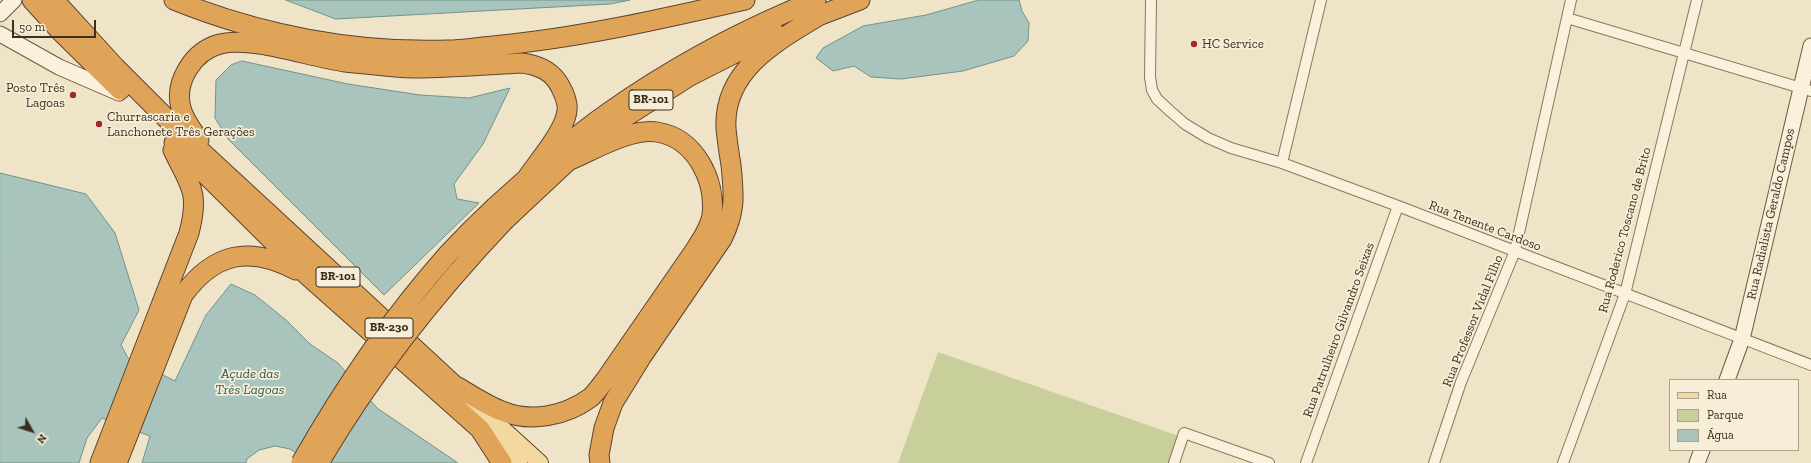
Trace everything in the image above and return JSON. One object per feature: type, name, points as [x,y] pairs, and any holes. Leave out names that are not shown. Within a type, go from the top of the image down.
[{"type":"highway","name":"BR-101","points":[[32,0],[60,31],[309,277],[480,429],[502,463]]},
{"type":"highway","name":"BR-101","points":[[54,0],[115,67],[179,130],[454,384]]},
{"type":"highway","points":[[174,0],[197,10],[246,25],[312,41],[378,48],[448,50],[541,41],[643,23],[745,0]]},
{"type":"highway","name":"BR-101","points":[[319,463],[338,430],[378,371],[461,266],[500,213],[616,123],[690,76],[771,35],[818,7],[860,0]]},
{"type":"highway","points":[[600,463],[599,455],[604,428],[613,403],[642,356],[722,239],[729,224],[733,210],[733,189],[726,127],[729,102],[737,83],[749,65],[818,7]]},
{"type":"highway","name":"BR-230","points":[[301,463],[326,419],[364,361],[448,254],[500,213],[527,178],[608,113],[639,91],[727,41],[779,15],[818,7]]},
{"type":"highway","points":[[222,170],[189,126],[181,108],[180,90],[185,74],[194,61],[205,50],[218,45],[233,42],[249,43],[344,62],[414,68],[521,63],[535,65],[545,69],[556,80],[564,94],[567,106],[566,118],[560,130],[527,178]]},
{"type":"highway","points":[[454,384],[503,412],[537,417],[555,415],[571,409],[591,397],[606,379],[704,236],[712,216],[712,195],[707,173],[698,159],[684,145],[670,137],[656,132],[640,133],[621,138],[568,161]]},
{"type":"highway","points":[[100,463],[121,430],[147,364],[194,212],[194,195],[188,179],[165,134]]},
{"type":"highway","points":[[147,364],[183,295],[194,280],[206,270],[225,259],[246,255],[263,257],[282,263],[309,277]]},
{"type":"highway","points":[[117,463],[121,430]]},
{"type":"main road","points":[[454,384],[540,463]]},
{"type":"main road","points":[[480,429],[519,463]]},
{"type":"street","points":[[0,14],[14,0]]},
{"type":"street","name":"Rua Tenente Cardoso","points":[[1151,0],[1150,77],[1152,90],[1157,99],[1185,124],[1208,138],[1231,148],[1282,164],[1398,206],[1811,365]]},
{"type":"street","points":[[1282,164],[1321,0]]},
{"type":"street","name":"Rua Professor Vidal Filho","points":[[1434,463],[1461,382],[1515,251],[1571,0]]},
{"type":"street","name":"Rua Roderico Toscano de Brito","points":[[1563,463],[1625,294],[1697,0]]},
{"type":"street","points":[[1567,18],[1806,90]]},
{"type":"street","points":[[0,34],[60,67],[126,96]]},
{"type":"street","name":"Rua Radialista Geraldo Campos","points":[[1727,379],[1742,339],[1806,90],[1811,46]]},
{"type":"street","name":"Rua Patrulheiro Gilvandro Seixas","points":[[1306,463],[1398,206]]},
{"type":"street","points":[[1174,463],[1184,433],[1269,463]]},
{"type":"street","points":[[1697,463],[1702,451]]},
{"type":"green space","points":[[938,352],[1179,436],[1169,463],[898,463]]},
{"type":"water","points":[[286,0],[630,0],[610,4],[336,19]]},
{"type":"water","points":[[979,0],[1019,0],[1022,11],[1029,23],[1028,41],[1014,56],[963,71],[901,79],[871,77],[854,66],[833,71],[816,58],[823,48],[863,26],[926,15]]},
{"type":"water","points":[[242,61],[348,84],[420,95],[469,98],[510,88],[483,144],[454,184],[457,199],[479,203],[384,295],[228,139],[215,118],[216,80],[231,65]]},
{"type":"water","name":"Açude das Três Lagoas","points":[[0,173],[86,194],[115,233],[139,310],[121,345],[128,358],[175,381],[206,315],[231,284],[255,295],[286,320],[310,344],[338,363],[377,408],[458,463],[311,463],[290,449],[275,446],[259,450],[247,459],[246,463],[142,463],[150,436],[102,418],[87,438],[79,463],[0,463]]},
{"type":"place","name":"HC Service","points":[[1194,44]]},
{"type":"place","name":"Posto Três Lagoas","points":[[73,95]]},
{"type":"place","name":"Churrascaria e Lanchonete Três Gerações","points":[[99,124]]}]
